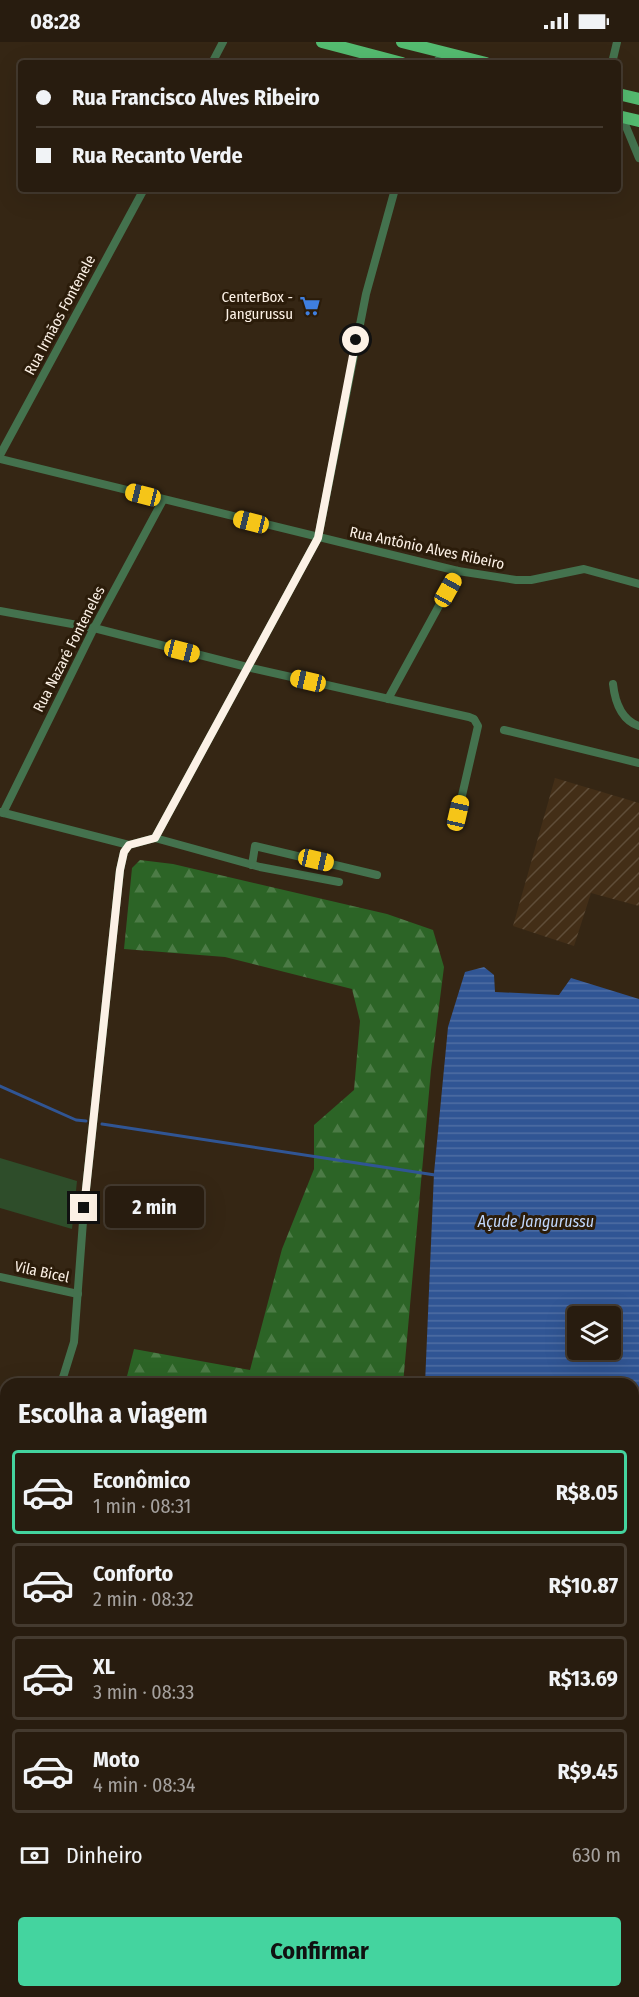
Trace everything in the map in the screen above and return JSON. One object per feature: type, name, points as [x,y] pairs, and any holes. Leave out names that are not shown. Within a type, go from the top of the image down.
[{"type":"main road","points":[[322,42],[391,60]]},
{"type":"main road","points":[[402,42],[474,60]]},
{"type":"main road","points":[[621,95],[639,99]]},
{"type":"main road","points":[[621,116],[639,121]]},
{"type":"street","points":[[214,60],[223,42]]},
{"type":"street","points":[[613,60],[617,42]]},
{"type":"street","points":[[438,60],[445,53]]},
{"type":"street","points":[[621,118],[639,158]]},
{"type":"street","name":"Rua Irmãos Fontenele","points":[[0,457],[142,192]]},
{"type":"street","points":[[155,838],[318,538],[366,294],[394,192]]},
{"type":"street","name":"Rua Antônio Alves Ribeiro","points":[[0,457],[163,500],[458,572],[531,580],[584,570],[639,584]]},
{"type":"street","name":"Rua Nazaré Fonteneles","points":[[1,812],[94,628],[163,500]]},
{"type":"street","points":[[388,699],[458,572]]},
{"type":"street","points":[[0,610],[94,628],[247,667],[469,717],[477,722],[477,726],[458,813]]},
{"type":"street","points":[[613,684],[615,698],[626,718],[630,723],[639,726]]},
{"type":"street","points":[[504,730],[639,764]]},
{"type":"street","points":[[1,812],[129,845],[155,838],[252,865],[339,882]]},
{"type":"street","points":[[63,1378],[74,1342],[84,1208],[120,870],[124,852],[129,845]]},
{"type":"street","points":[[252,865],[255,846],[377,875]]},
{"type":"street","name":"Vila Bicel","points":[[0,1277],[78,1294]]},
{"type":"shaded area","points":[[555,778],[639,803],[639,906],[591,893],[574,946],[513,926]]},
{"type":"green space","points":[[140,860],[173,864],[387,914],[433,930],[444,967],[431,1070],[404,1378],[127,1378],[134,1349],[250,1370],[282,1249],[314,1169],[314,1125],[354,1090],[360,1021],[352,989],[225,957],[124,949],[132,868]]},
{"type":"green space","points":[[0,1158],[77,1181],[72,1229],[0,1208]]},
{"type":"water","name":"Açude Jangurussu","points":[[484,967],[494,975],[495,992],[559,995],[571,978],[639,999],[639,1378],[425,1378],[434,1173],[448,1027],[465,972]]},
{"type":"waterway","points":[[0,1086],[76,1120],[86,1121]]},
{"type":"waterway","points":[[102,1124],[435,1175]]},
{"type":"place","name":"CenterBox - Jangurussu","points":[[310,306]]},
{"type":"route","points":[[84,1208],[120,870],[124,852],[129,845],[155,838],[318,538],[356,340]]}]
